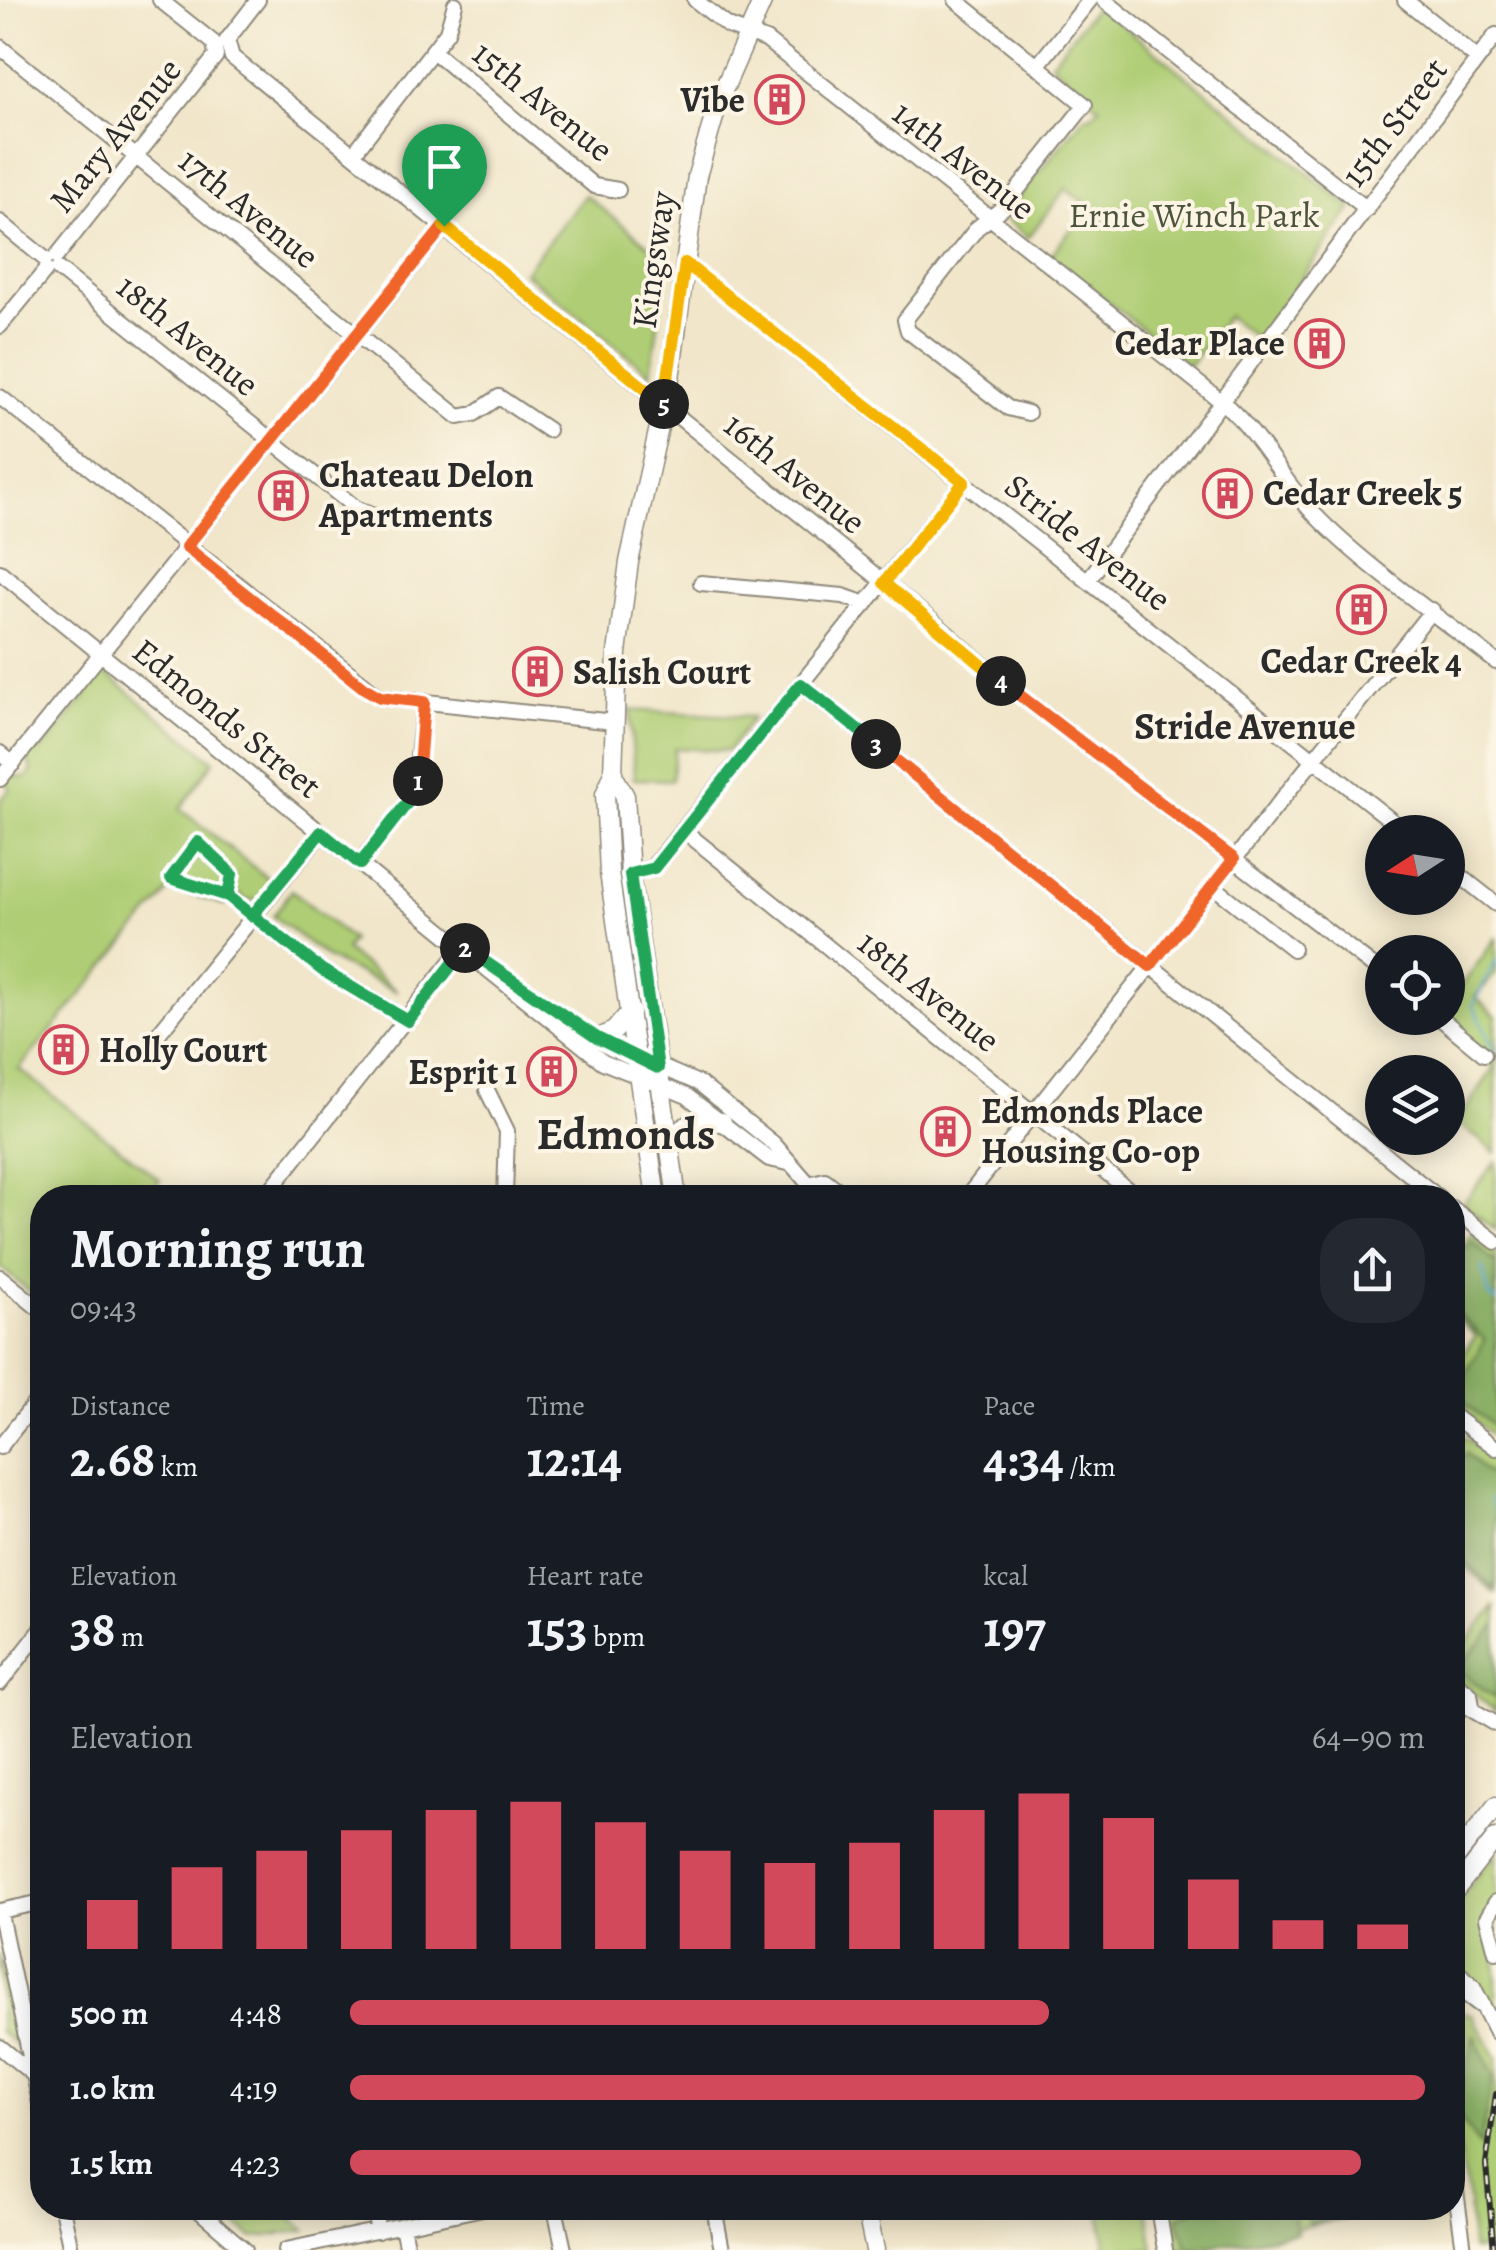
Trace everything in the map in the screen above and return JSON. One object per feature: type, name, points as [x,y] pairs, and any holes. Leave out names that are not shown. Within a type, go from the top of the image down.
[{"type":"main road","name":"Kingsway","points":[[654,1185],[610,872],[605,794],[613,775],[627,575],[664,404],[707,133],[763,0]]},
{"type":"main road","name":"Kingsway","points":[[613,775],[625,796],[630,874],[675,1185]]},
{"type":"main road","points":[[597,1038],[614,1031],[631,1011]]},
{"type":"main road","points":[[670,1148],[674,1136],[692,1122],[722,1122]]},
{"type":"main road","points":[[1465,1845],[1496,1806]]},
{"type":"main road","points":[[1465,1877],[1496,1838]]},
{"type":"main road","points":[[868,2220],[874,2250]]},
{"type":"street","name":"16th Avenue","points":[[160,0],[354,153],[1005,684],[1365,960]]},
{"type":"street","name":"Mary Avenue","points":[[0,326],[213,62],[258,0]]},
{"type":"street","name":"14th Avenue","points":[[694,0],[728,26],[766,40],[1222,402],[1259,437],[1286,482],[1320,520],[1496,662]]},
{"type":"street","points":[[956,0],[1085,104],[905,324],[908,331],[1008,408],[1028,413]]},
{"type":"street","points":[[1038,65],[1090,0]]},
{"type":"street","points":[[1104,0],[1366,208]]},
{"type":"street","points":[[1404,0],[1478,59]]},
{"type":"street","points":[[354,153],[447,32],[455,4]]},
{"type":"street","name":"15th Street","points":[[1088,580],[1496,35]]},
{"type":"street","name":"17th Avenue","points":[[0,47],[458,416],[474,414],[499,397],[548,430]]},
{"type":"street","name":"15th Avenue","points":[[434,50],[594,186],[618,190]]},
{"type":"street","name":"18th Avenue","points":[[0,222],[358,510],[377,517]]},
{"type":"street","points":[[0,779],[444,226]]},
{"type":"street","name":"Stride Avenue","points":[[685,263],[1384,815]]},
{"type":"street","points":[[0,397],[380,697],[614,722]]},
{"type":"street","points":[[630,874],[654,868],[964,482]]},
{"type":"street","name":"Edmonds Street","points":[[0,572],[463,947],[638,1069]]},
{"type":"street","points":[[701,583],[843,596],[866,604]]},
{"type":"street","points":[[976,1185],[1432,610]]},
{"type":"street","points":[[801,684],[1423,1185]]},
{"type":"street","points":[[360,864],[414,794],[424,702]]},
{"type":"street","points":[[0,753],[13,764]]},
{"type":"street","name":"18th Avenue","points":[[683,830],[1122,1185]]},
{"type":"street","points":[[154,1038],[321,832]]},
{"type":"street","points":[[228,896],[232,874],[198,842],[171,878],[228,896],[322,970],[408,1021]]},
{"type":"street","points":[[1465,879],[1496,904]]},
{"type":"street","points":[[1213,886],[1292,949]]},
{"type":"street","points":[[275,1185],[463,947]]},
{"type":"street","name":"Edmonds Street","points":[[463,947],[472,960],[584,1050],[713,1093],[774,1144],[788,1163],[812,1183],[825,1180],[831,1185]]},
{"type":"street","points":[[1461,1035],[1484,1054]]},
{"type":"street","name":"Edmonds Street","points":[[660,1076],[769,1159],[788,1163]]},
{"type":"street","points":[[487,1090],[507,1131],[505,1185]]},
{"type":"street","points":[[1465,1218],[1496,1242]]},
{"type":"street","points":[[0,1277],[30,1301]]},
{"type":"street","points":[[0,1447],[30,1409]]},
{"type":"street","points":[[1465,1425],[1496,1448]]},
{"type":"street","points":[[0,1683],[30,1644]]},
{"type":"street","points":[[1465,1690],[1470,1694],[1472,1706]]},
{"type":"street","points":[[1465,1703],[1496,1724]]},
{"type":"street","points":[[1496,1902],[1488,1918],[1496,1952]]},
{"type":"street","points":[[30,1905],[0,1913],[30,2043]]},
{"type":"street","points":[[1465,1979],[1473,1986],[1496,2032]]},
{"type":"street","points":[[1465,1998],[1480,2006]]},
{"type":"street","points":[[0,2046],[30,2071]]},
{"type":"street","points":[[65,2220],[71,2250]]},
{"type":"street","points":[[210,2220],[245,2250]]},
{"type":"street","points":[[376,2220],[378,2231]]},
{"type":"street","points":[[286,2250],[429,2220]]},
{"type":"street","points":[[558,2220],[564,2250]]},
{"type":"street","points":[[716,2220],[722,2250]]},
{"type":"street","points":[[1160,2220],[1165,2250]]},
{"type":"street","points":[[1460,2220],[1464,2250]]},
{"type":"street","points":[[402,2226],[407,2250]]},
{"type":"green space","name":"Ernie Winch Park","points":[[1097,5],[1352,208],[1258,340],[1227,316],[1189,366],[1050,256],[1089,207],[1066,188],[1028,238],[1006,219],[1006,212],[1085,116],[1091,116],[1099,107],[1051,63]]},
{"type":"green space","points":[[585,195],[667,260],[651,374],[524,272]]},
{"type":"green space","points":[[104,672],[214,761],[180,809],[270,880],[259,899],[247,901],[236,892],[226,905],[171,888],[19,1069],[160,1180],[156,1185],[30,1185],[30,1292],[0,1267],[0,801],[10,789],[6,783],[11,776],[26,778],[32,771],[26,757],[34,748],[41,750],[87,695],[82,687],[92,674]]},
{"type":"green space","points":[[630,710],[753,717],[728,751],[675,748],[672,780],[634,779]]},
{"type":"green space","points":[[292,890],[352,940],[345,950],[398,992],[329,959],[273,916]]},
{"type":"green space","points":[[1496,938],[1496,973],[1475,997],[1496,1016],[1496,1153],[1465,1128],[1465,1110],[1494,1068],[1464,1035],[1465,981]]},
{"type":"green space","points":[[1496,1161],[1496,1230],[1465,1206],[1465,1200]]},
{"type":"green space","points":[[1472,1234],[1496,1253],[1496,1438],[1465,1414],[1465,1350],[1476,1336],[1465,1325],[1465,1242]]},
{"type":"green space","points":[[1472,1242],[1496,1263],[1496,1428],[1465,1404],[1465,1374],[1485,1340],[1465,1321],[1465,1249]]},
{"type":"green space","points":[[1465,1437],[1496,1460],[1496,1594],[1465,1567]]},
{"type":"green space","points":[[1465,1454],[1485,1472],[1496,1474],[1496,1590],[1465,1563]]},
{"type":"green space","points":[[1496,1606],[1496,1712],[1465,1685],[1465,1644]]},
{"type":"green space","points":[[1496,1625],[1496,1699],[1465,1675],[1465,1660]]},
{"type":"green space","points":[[1496,1852],[1496,2013],[1465,1976],[1465,1892]]},
{"type":"green space","points":[[0,1954],[19,2043],[18,2045],[0,2032]]},
{"type":"green space","points":[[1465,2013],[1472,2014],[1496,2057],[1496,2250],[1472,2250],[1465,2183]]},
{"type":"green space","points":[[1475,2035],[1493,2077],[1480,2146],[1465,2126],[1465,2074]]},
{"type":"green space","points":[[231,2220],[294,2220],[306,2230],[253,2238]]},
{"type":"green space","points":[[1102,2220],[1149,2220],[1154,2250],[1106,2250]]},
{"type":"green space","points":[[1171,2220],[1338,2220],[1179,2250]]},
{"type":"green space","points":[[1178,2220],[1294,2220],[1297,2233],[1188,2250]]},
{"type":"waterway","points":[[1496,960],[1473,1005],[1496,1053]]},
{"type":"waterway","points":[[1482,1267],[1489,1295],[1496,1301]]},
{"type":"waterway","points":[[1491,1499],[1496,1513]]},
{"type":"railway","points":[[1494,2250],[1486,2165],[1496,2094]]},
{"type":"place","name":"Vibe","points":[[780,100]]},
{"type":"place","name":"Cedar Place","points":[[1320,343]]},
{"type":"place","name":"Cedar Creek 5","points":[[1228,493]]},
{"type":"place","name":"Chateau Delon Apartments","points":[[284,495]]},
{"type":"place","name":"Cedar Creek 4","points":[[1361,609]]},
{"type":"place","name":"Salish Court","points":[[538,672]]},
{"type":"place","name":"Holly Court","points":[[64,1050]]},
{"type":"place","name":"Esprit 1","points":[[552,1072]]},
{"type":"place","name":"Edmonds Place Housing Co-op","points":[[946,1131]]},
{"type":"district","name":"Stride Avenue","points":[[1245,726]]},
{"type":"district","name":"Edmonds","points":[[626,1134]]},
{"type":"route","points":[[444,226],[186,547],[364,688],[380,697],[424,702],[414,794],[360,864],[321,832],[252,916],[228,896],[232,874],[198,842],[171,878],[201,891],[228,896],[243,909],[265,926],[322,970],[408,1021],[463,947],[478,953],[619,1052],[658,1068],[630,874],[654,868],[801,684],[1150,966],[1234,859],[1005,684],[884,583],[964,482],[685,263],[664,404],[444,226]]}]
